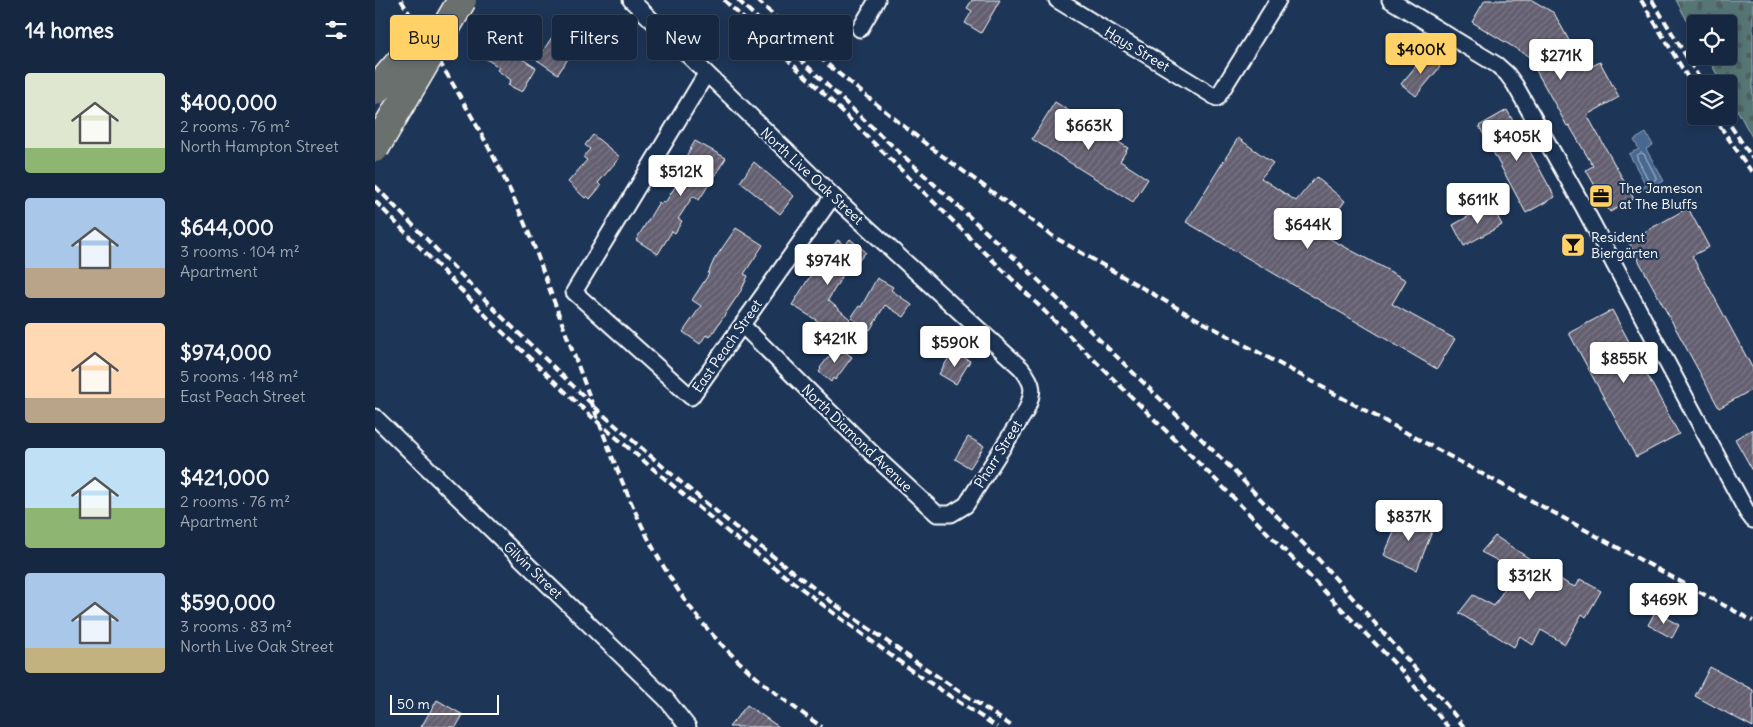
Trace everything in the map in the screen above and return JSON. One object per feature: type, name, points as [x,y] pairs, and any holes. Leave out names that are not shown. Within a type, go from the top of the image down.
[{"type":"highway","points":[[375,91],[404,60],[453,0]]},
{"type":"highway","points":[[375,148],[462,0]]},
{"type":"street","name":"North Live Oak Street","points":[[631,0],[833,196],[1021,368],[1029,378],[1033,394]]},
{"type":"street","points":[[860,29],[877,0]]},
{"type":"street","name":"Hays Street","points":[[1057,0],[1074,5],[1217,98],[1278,0]]},
{"type":"street","points":[[1390,0],[1491,61],[1507,74],[1515,85],[1583,206],[1753,520]]},
{"type":"street","name":"East Peach Street","points":[[706,74],[574,292],[691,397],[833,196]]},
{"type":"street","name":"North Diamond Avenue","points":[[742,325],[883,464],[937,514],[951,514],[957,510]]},
{"type":"street","name":"Pharr Street","points":[[957,510],[966,505],[1026,410],[1033,394]]},
{"type":"street","name":"Gilvin Street","points":[[375,417],[666,699],[688,727]]},
{"type":"green space","points":[[1676,0],[1753,0],[1753,139],[1737,110],[1737,75],[1717,75],[1712,65],[1737,65],[1737,15],[1687,15],[1687,20]]},
{"type":"water","points":[[1646,133],[1653,145],[1646,149],[1664,181],[1645,192],[1642,188],[1646,185],[1629,154],[1639,149],[1634,140]]},
{"type":"building","points":[[972,0],[1000,0],[981,33],[965,23],[972,11],[967,8]]},
{"type":"building","points":[[1485,0],[1532,0],[1554,13],[1585,70],[1600,62],[1619,97],[1587,115],[1634,199],[1610,212],[1586,170],[1593,166],[1569,125],[1567,126],[1528,56],[1472,22]]},
{"type":"building","points":[[552,37],[552,60],[567,60],[558,74],[537,60],[542,60],[542,52]]},
{"type":"building","points":[[1425,55],[1440,67],[1416,96],[1401,84]]},
{"type":"building","points":[[488,60],[524,60],[536,68],[522,92],[508,85],[511,80],[497,70],[499,67]]},
{"type":"building","points":[[1055,102],[1128,148],[1120,161],[1148,179],[1133,202],[1032,139]]},
{"type":"building","points":[[1507,110],[1555,197],[1526,213],[1479,126]]},
{"type":"building","points":[[593,135],[620,157],[598,183],[601,186],[590,199],[587,196],[585,198],[568,182],[587,160],[583,157],[590,149],[585,145]]},
{"type":"building","points":[[1238,138],[1273,163],[1261,178],[1296,201],[1316,177],[1345,201],[1321,234],[1406,280],[1392,304],[1455,339],[1437,369],[1186,222]]},
{"type":"building","points":[[695,141],[726,158],[699,200],[693,196],[678,219],[682,221],[675,233],[672,231],[658,254],[636,240],[659,202],[661,204],[663,201],[665,203],[691,161],[685,158]]},
{"type":"building","points":[[754,162],[794,196],[780,214],[740,182]]},
{"type":"building","points":[[1491,204],[1502,225],[1464,246],[1453,225]]},
{"type":"building","points":[[1688,208],[1709,247],[1692,256],[1753,369],[1753,389],[1719,408],[1628,241]]},
{"type":"building","points":[[736,228],[763,245],[744,274],[748,276],[742,289],[710,337],[706,335],[700,344],[683,332],[701,306],[692,300],[709,274],[714,260]]},
{"type":"building","points":[[850,239],[866,252],[850,271],[847,268],[828,300],[850,319],[834,338],[826,331],[829,328],[792,305],[819,262],[838,240],[845,246]]},
{"type":"building","points":[[877,278],[893,287],[891,290],[912,305],[904,317],[885,305],[870,330],[851,318],[859,306],[861,307]]},
{"type":"building","points":[[1612,310],[1679,434],[1636,457],[1569,333]]},
{"type":"building","points":[[837,346],[852,357],[835,380],[833,378],[831,382],[819,372]]},
{"type":"building","points":[[953,351],[970,361],[956,384],[939,374]]},
{"type":"building","points":[[1753,429],[1753,471],[1735,439]]},
{"type":"building","points":[[968,437],[984,446],[970,468],[955,459]]},
{"type":"building","points":[[1403,512],[1433,529],[1417,570],[1384,555]]},
{"type":"building","points":[[1495,536],[1568,584],[1576,587],[1580,579],[1601,591],[1586,617],[1582,614],[1565,644],[1541,630],[1533,645],[1520,636],[1514,647],[1459,613],[1473,595],[1494,606],[1516,570],[1481,552]]},
{"type":"building","points":[[1655,612],[1679,625],[1672,638],[1648,625]]},
{"type":"building","points":[[1710,667],[1753,690],[1753,727],[1695,696]]},
{"type":"building","points":[[437,700],[463,715],[456,727],[421,727]]},
{"type":"building","points":[[747,705],[779,727],[729,727]]},
{"type":"railway","points":[[401,0],[469,111],[514,198],[533,243],[619,474],[654,550],[683,597],[700,620],[727,650],[789,704],[822,727]]},
{"type":"railway","points":[[724,0],[819,89],[1220,484],[1402,671],[1448,727]]},
{"type":"railway","points":[[738,0],[847,104],[1036,278],[1229,466],[1319,560],[1436,692],[1464,727]]},
{"type":"railway","points":[[757,0],[833,69],[926,144],[1054,237],[1186,313],[1753,621]]},
{"type":"railway","points":[[1641,0],[1687,76]]},
{"type":"railway","points":[[1652,0],[1698,75]]},
{"type":"railway","points":[[1719,125],[1753,174]]},
{"type":"railway","points":[[1730,125],[1753,159]]},
{"type":"railway","points":[[375,186],[501,316],[600,412],[683,484],[837,606],[1013,727]]},
{"type":"railway","points":[[375,201],[494,324],[592,417],[729,533],[912,671],[997,727]]},
{"type":"place","name":"The Jameson at The Bluffs","points":[[1601,196]]},
{"type":"place","name":"Resident Biergärten","points":[[1573,245]]}]
